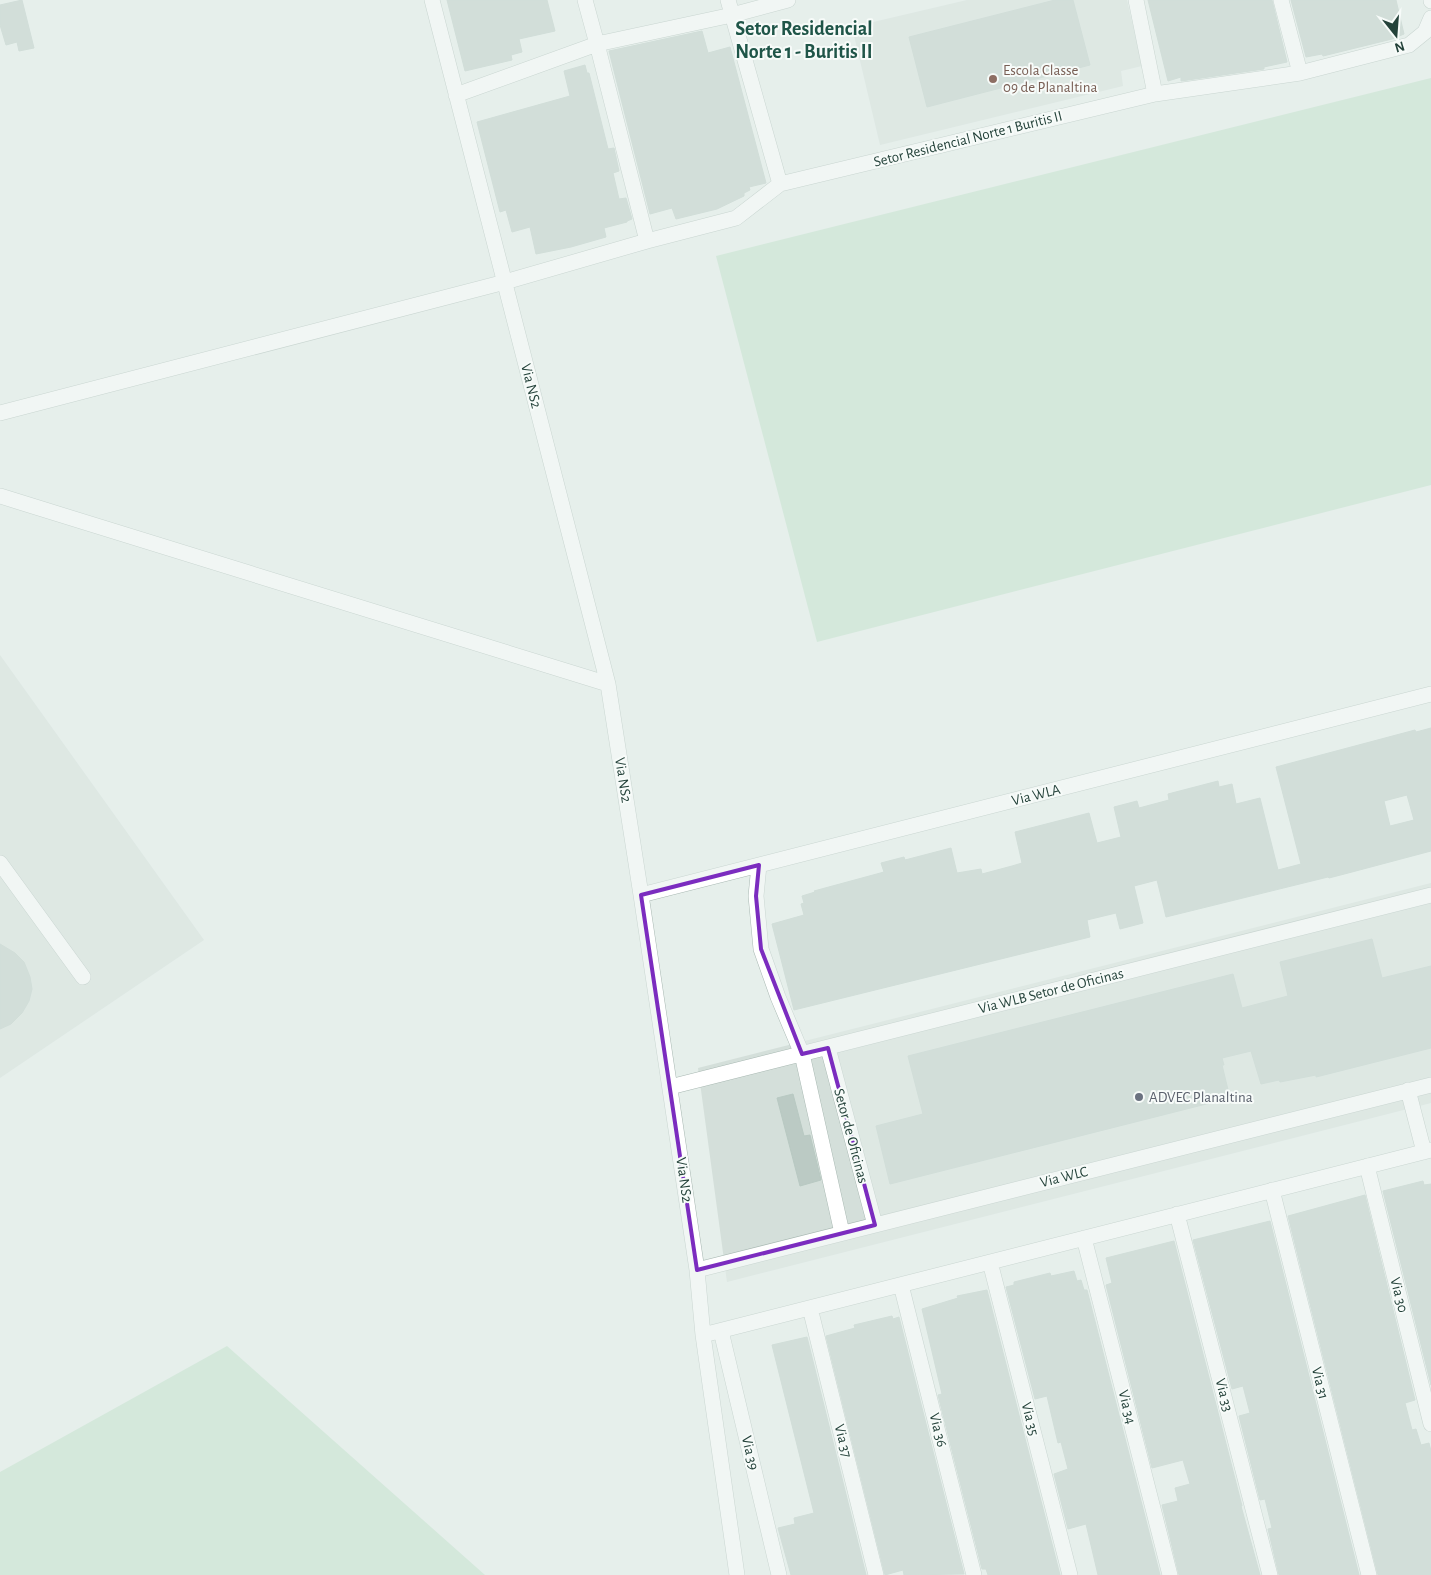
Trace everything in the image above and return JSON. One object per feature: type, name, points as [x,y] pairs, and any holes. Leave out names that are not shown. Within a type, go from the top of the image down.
[{"type":"street","name":"Via NS2","points":[[432,0],[608,684],[697,1270],[703,1335],[737,1575]]},
{"type":"street","points":[[585,0],[647,241]]},
{"type":"street","points":[[456,95],[597,44],[730,7],[788,0]]},
{"type":"street","points":[[1136,0],[1155,94]]},
{"type":"street","points":[[1281,0],[1300,72]]},
{"type":"street","points":[[730,7],[780,184]]},
{"type":"street","name":"Setor Residencial Norte 1 Buritis II","points":[[0,413],[505,282],[647,241],[736,218],[780,184],[1155,94],[1300,72],[1409,45],[1425,32],[1431,18]]},
{"type":"street","points":[[0,496],[608,684]]},
{"type":"street","name":"Via WLA","points":[[641,895],[1431,694]]},
{"type":"street","points":[[0,863],[83,977]]},
{"type":"street","points":[[759,865],[756,896],[761,949],[778,997],[802,1054],[842,1233]]},
{"type":"street","name":"Via WLB Setor de Oficinas","points":[[670,1088],[1431,895]]},
{"type":"street","name":"Setor de Oficinas","points":[[828,1048],[875,1225]]},
{"type":"street","name":"Via WLC","points":[[697,1270],[1431,1085]]},
{"type":"street","points":[[703,1335],[1428,1151],[1408,1090]]},
{"type":"street","name":"Via 30","points":[[1367,1166],[1431,1424]]},
{"type":"street","name":"Via 31","points":[[1272,1190],[1369,1575]]},
{"type":"street","name":"Via 33","points":[[1178,1214],[1270,1575]]},
{"type":"street","name":"Via 34","points":[[1084,1238],[1170,1575]]},
{"type":"street","name":"Via 35","points":[[990,1262],[1070,1575]]},
{"type":"street","name":"Via 36","points":[[901,1285],[974,1575]]},
{"type":"street","name":"Via 37","points":[[810,1308],[876,1575]]},
{"type":"street","name":"Via 39","points":[[721,1331],[779,1575]]},
{"type":"highlighted area","points":[[759,865],[756,896],[761,949],[802,1054],[828,1048],[875,1225],[697,1270],[641,895]]},
{"type":"shaded area","name":"Escola Classe 09 de Planaltina","points":[[967,0],[1127,0],[1142,66],[1121,71],[1123,86],[880,145],[852,27]]},
{"type":"shaded area","points":[[0,655],[204,940],[0,1078]]},
{"type":"shaded area","points":[[1431,883],[1431,1103],[727,1282],[698,1068]]},
{"type":"green space","points":[[1431,78],[1431,485],[817,642],[716,256]]},
{"type":"green space","points":[[227,1346],[485,1575],[0,1575],[0,1472]]},
{"type":"building","points":[[22,0],[34,48],[19,51],[17,42],[6,45],[0,25],[0,5]]},
{"type":"building","points":[[447,0],[547,0],[555,31],[519,39],[522,52],[511,55],[512,60],[465,71]]},
{"type":"building","points":[[1055,0],[1073,0],[1090,65],[927,107],[909,37]]},
{"type":"building","points":[[1148,0],[1272,0],[1287,62],[1264,67],[1264,69],[1181,81],[1181,77],[1168,81]]},
{"type":"building","points":[[1291,0],[1396,0],[1404,34],[1392,39],[1323,56],[1322,54],[1306,57]]},
{"type":"building","points":[[702,31],[708,53],[730,47],[766,183],[749,187],[750,190],[744,193],[744,196],[717,209],[676,219],[672,208],[650,214],[609,51]]},
{"type":"building","points":[[585,65],[587,73],[589,73],[608,149],[614,148],[619,171],[613,173],[619,199],[626,198],[632,219],[604,228],[606,237],[536,254],[530,227],[512,232],[506,210],[500,212],[477,122],[570,96],[564,71]]},
{"type":"building","points":[[1431,728],[1431,851],[1329,878],[1166,917],[1157,880],[1134,886],[1143,923],[1120,929],[1116,913],[1087,920],[1090,937],[794,1010],[772,924],[804,915],[801,904],[804,903],[802,896],[884,872],[881,863],[904,857],[905,860],[951,848],[957,873],[981,869],[982,874],[1012,866],[1022,863],[1015,832],[1089,813],[1097,843],[1121,837],[1114,807],[1137,801],[1139,808],[1169,800],[1168,794],[1218,781],[1219,787],[1232,784],[1236,804],[1260,798],[1278,870],[1301,864],[1276,767],[1415,730],[1416,732]],"holes":[[[1407,795],[1414,820],[1390,826],[1384,801]]]},
{"type":"building","points":[[1372,939],[1382,978],[1431,966],[1431,1048],[1316,1077],[1316,1075],[1261,1084],[1251,1051],[1222,1058],[1230,1098],[890,1184],[876,1126],[923,1114],[908,1056],[1233,974],[1242,1008],[1288,996],[1280,962]]},
{"type":"building","points":[[0,944],[15,953],[24,962],[32,989],[29,1001],[22,1013],[11,1024],[0,1029]]},
{"type":"building","points":[[793,1094],[804,1136],[810,1135],[821,1180],[800,1186],[777,1098]]},
{"type":"building","points":[[1423,1181],[1424,1185],[1431,1184],[1431,1385],[1383,1191]]},
{"type":"building","points":[[1365,1195],[1415,1400],[1405,1403],[1412,1430],[1416,1429],[1421,1445],[1429,1443],[1431,1451],[1431,1575],[1378,1575],[1288,1216]]},
{"type":"building","points":[[1270,1221],[1359,1575],[1279,1575],[1268,1529],[1272,1528],[1265,1499],[1260,1500],[1239,1416],[1250,1413],[1243,1386],[1232,1389],[1193,1240]]},
{"type":"building","points":[[1174,1241],[1260,1575],[1179,1575],[1162,1505],[1178,1501],[1175,1488],[1190,1484],[1183,1460],[1152,1468],[1106,1285],[1112,1283],[1106,1258]]},
{"type":"building","points":[[1074,1271],[1077,1281],[1081,1280],[1084,1290],[1087,1290],[1160,1575],[1098,1575],[1086,1524],[1068,1529],[1054,1474],[1068,1469],[1061,1442],[1058,1443],[1047,1396],[1035,1399],[1006,1287],[1014,1285],[1014,1282],[1050,1273],[1051,1276]]},
{"type":"building","points":[[987,1290],[1060,1575],[988,1575],[986,1569],[982,1569],[938,1395],[942,1394],[922,1309],[958,1298],[957,1296]]},
{"type":"building","points":[[892,1316],[893,1319],[899,1317],[964,1574],[904,1575],[903,1570],[885,1575],[826,1336],[855,1328],[854,1325]]},
{"type":"building","points":[[807,1337],[866,1575],[791,1575],[778,1528],[795,1524],[794,1518],[814,1513],[772,1345]]},
{"type":"place","name":"Escola Classe 09 de Planaltina","points":[[993,79]]},
{"type":"place","name":"ADVEC Planaltina","points":[[1139,1097]]},
{"type":"district","name":"Setor Residencial Norte 1 - Buritis II","points":[[804,40]]}]
